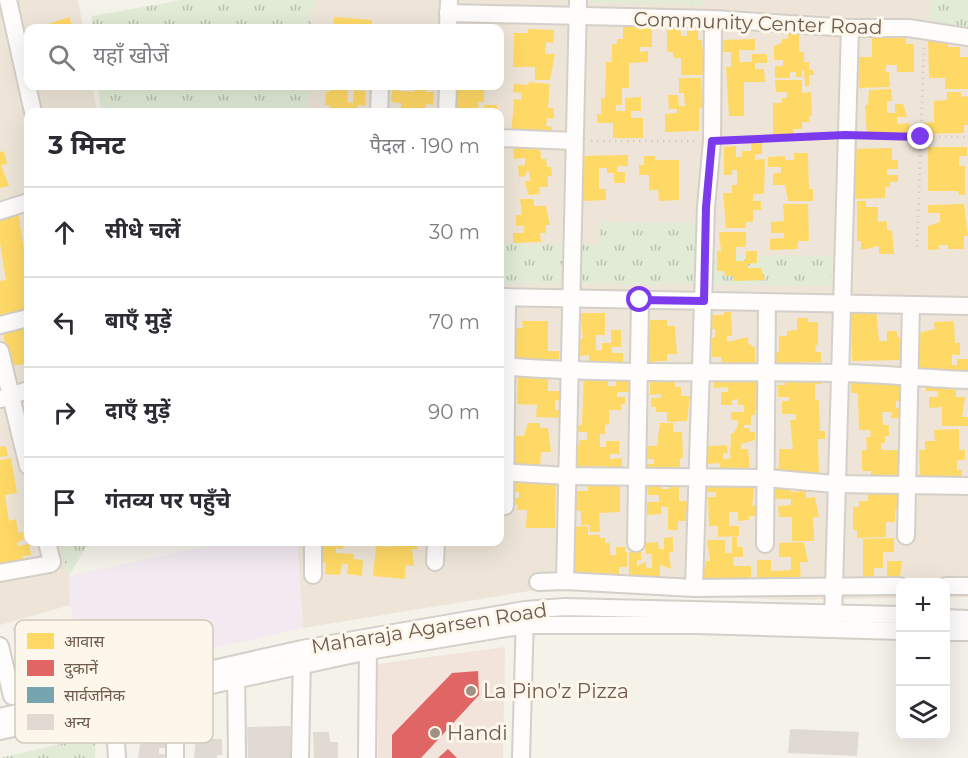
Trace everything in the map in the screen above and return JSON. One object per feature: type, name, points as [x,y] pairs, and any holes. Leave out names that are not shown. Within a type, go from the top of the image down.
[{"type":"street","points":[[8,0],[7,34],[24,85]]},
{"type":"street","points":[[565,581],[578,8]]},
{"type":"street","name":"Community Center Road","points":[[448,14],[578,8],[712,19],[924,31],[968,37]]},
{"type":"street","points":[[694,588],[706,207],[712,141],[712,19]]},
{"type":"street","points":[[833,631],[832,586],[838,372],[850,28]]},
{"type":"street","points":[[26,90],[32,108]]},
{"type":"street","points":[[379,108],[380,90]]},
{"type":"street","points":[[447,108],[448,90]]},
{"type":"street","points":[[504,138],[574,141]]},
{"type":"street","points":[[0,211],[24,203]]},
{"type":"street","points":[[504,297],[968,306]]},
{"type":"street","points":[[636,543],[640,300]]},
{"type":"street","points":[[765,544],[767,302]]},
{"type":"street","points":[[906,536],[911,305]]},
{"type":"street","points":[[0,325],[24,319]]},
{"type":"street","points":[[0,351],[5,397],[24,454]]},
{"type":"street","points":[[504,366],[637,373],[838,372],[910,379],[968,380]]},
{"type":"street","points":[[5,397],[24,391]]},
{"type":"street","points":[[504,472],[567,476],[765,478],[835,484],[968,486]]},
{"type":"street","points":[[504,495],[505,506]]},
{"type":"street","points":[[0,573],[50,564],[52,562],[48,546]]},
{"type":"street","points":[[313,546],[313,575]]},
{"type":"street","points":[[435,562],[436,546]]},
{"type":"street","points":[[538,582],[565,581],[694,588],[896,586]]},
{"type":"street","points":[[950,586],[968,586]]},
{"type":"street","name":"Maharaja Agarsen Road","points":[[213,671],[236,663],[302,657],[525,617],[565,607],[896,615]]},
{"type":"street","points":[[521,758],[525,617]]},
{"type":"street","name":"Maharaja Agarsen Road","points":[[525,617],[833,631],[896,631]]},
{"type":"street","points":[[950,618],[968,619]]},
{"type":"street","points":[[950,632],[968,632]]},
{"type":"street","points":[[368,644],[368,758]]},
{"type":"street","points":[[0,646],[12,696]]},
{"type":"street","points":[[300,758],[302,657]]},
{"type":"street","name":"Maharaja Agarsen Road","points":[[213,682],[236,680],[302,657]]},
{"type":"street","points":[[236,663],[237,758]]},
{"type":"street","name":"Maharaja Agarsen Road","points":[[0,717],[15,716]]},
{"type":"street","name":"Maharaja Agarsen Road","points":[[0,731],[15,725]]},
{"type":"street","points":[[116,743],[117,758]]},
{"type":"path","points":[[917,247],[924,31]]},
{"type":"path","points":[[574,141],[712,141],[845,135],[968,136]]},
{"type":"shaded area","points":[[0,0],[78,0],[82,24],[24,24],[24,90],[94,90],[96,108],[24,108],[24,546],[60,546],[69,576],[70,605],[0,625]]},
{"type":"shaded area","points":[[299,0],[931,0],[930,31],[968,32],[968,597],[950,598],[950,578],[896,578],[896,598],[785,600],[548,588],[303,628],[297,546],[504,546],[504,108],[298,108],[299,90],[504,90],[504,24],[299,24]]},
{"type":"shaded area","points":[[209,546],[297,546],[303,628],[213,648],[213,620],[74,620],[70,605],[69,576]]},
{"type":"shaded area","points":[[505,647],[503,758],[378,758],[377,664]]},
{"type":"green space","points":[[182,0],[313,0],[311,24],[93,24],[92,16]]},
{"type":"green space","points":[[591,0],[704,0],[704,5],[591,3]]},
{"type":"green space","points":[[931,0],[968,0],[968,32],[930,31]]},
{"type":"green space","points":[[98,90],[309,90],[308,108],[101,108]]},
{"type":"green space","points":[[600,222],[712,223],[712,255],[831,256],[831,285],[504,284],[504,244],[599,245]]},
{"type":"green space","points":[[60,546],[87,546],[69,576]]},
{"type":"green space","points":[[65,743],[96,743],[95,758],[0,758]]},
{"type":"building: आवास","points":[[69,17],[72,24],[48,24]]},
{"type":"building: आवास","points":[[334,17],[372,20],[372,24],[333,24]]},
{"type":"building: आवास","points":[[623,22],[652,22],[652,47],[640,47],[640,52],[648,51],[648,62],[629,63],[629,88],[622,88],[622,105],[616,105],[616,111],[625,111],[625,98],[641,97],[641,111],[631,111],[631,118],[643,118],[643,138],[613,138],[613,123],[597,123],[597,114],[601,114],[601,98],[605,98],[606,62],[612,62],[612,44],[617,44],[617,39],[623,39]]},
{"type":"building: आवास","points":[[667,27],[680,27],[681,36],[687,36],[687,31],[698,30],[698,40],[702,40],[702,47],[705,47],[703,67],[708,67],[709,75],[681,75],[681,58],[673,58],[673,52],[667,52]]},
{"type":"building: आवास","points":[[528,29],[554,30],[553,43],[546,42],[545,54],[555,54],[550,80],[535,80],[535,67],[513,67],[514,33],[528,33]]},
{"type":"building: आवास","points":[[906,30],[906,44],[914,44],[914,72],[897,72],[897,65],[886,65],[890,87],[859,88],[858,57],[872,57],[872,37],[889,36],[889,31]]},
{"type":"building: आवास","points":[[788,34],[799,34],[799,52],[804,52],[804,62],[809,62],[809,70],[813,70],[814,75],[809,75],[809,86],[805,86],[802,70],[802,77],[796,77],[796,72],[790,72],[790,78],[775,78],[775,66],[783,66],[783,60],[774,60],[774,46],[782,43],[782,39],[788,39]]},
{"type":"building: आवास","points":[[755,39],[755,50],[739,50],[740,62],[752,62],[752,54],[767,54],[767,63],[755,63],[755,69],[764,69],[765,82],[744,82],[744,116],[729,116],[726,67],[731,67],[731,52],[720,52],[720,40]]},
{"type":"building: आवास","points":[[948,39],[948,47],[960,47],[960,57],[968,57],[968,89],[945,89],[945,78],[929,78],[928,40]]},
{"type":"building: आवास","points":[[679,78],[701,78],[704,108],[699,108],[699,131],[665,132],[665,114],[677,113],[677,109],[669,109],[668,95],[678,95],[679,106],[685,106],[684,93],[679,93]]},
{"type":"building: आवास","points":[[775,80],[802,80],[802,93],[811,92],[812,116],[809,116],[809,122],[802,122],[802,129],[793,129],[793,136],[773,136],[773,103],[782,103],[782,98],[787,98],[787,92],[776,92]]},
{"type":"building: आवास","points":[[529,82],[550,84],[548,108],[554,108],[554,119],[547,118],[546,126],[552,127],[551,134],[511,136],[514,99],[521,100],[522,93],[513,92],[514,84],[528,85]]},
{"type":"building: आवास","points":[[891,89],[892,101],[887,101],[887,113],[895,113],[895,104],[903,104],[907,117],[897,117],[897,124],[909,123],[909,133],[867,133],[865,105],[868,105],[869,90]]},
{"type":"building: आवास","points":[[330,90],[348,90],[347,102],[353,103],[354,90],[365,91],[366,106],[330,108],[330,105],[325,105],[326,92]]},
{"type":"building: आवास","points":[[392,90],[414,92],[414,90],[426,90],[426,92],[434,92],[433,105],[426,104],[426,108],[401,108],[401,103],[391,102]]},
{"type":"building: आवास","points":[[456,90],[484,90],[484,102],[478,102],[479,108],[456,108]]},
{"type":"building: आवास","points":[[947,92],[961,92],[961,97],[968,96],[968,125],[964,125],[964,133],[923,134],[923,123],[934,122],[934,101],[947,100]]},
{"type":"building: आवास","points":[[484,105],[497,105],[497,108],[484,108]]},
{"type":"building: आवास","points":[[751,143],[762,143],[762,154],[755,154],[755,160],[765,159],[764,194],[753,194],[753,201],[761,201],[761,210],[753,210],[753,222],[746,222],[746,228],[726,228],[723,193],[732,193],[732,185],[737,185],[737,170],[732,170],[732,175],[724,175],[724,147],[736,146],[736,157],[742,157],[742,151],[751,151]]},
{"type":"building: आवास","points":[[540,145],[541,159],[546,159],[547,167],[551,167],[552,176],[548,176],[548,187],[539,187],[540,194],[528,195],[525,181],[530,181],[529,171],[526,172],[526,176],[519,177],[518,166],[525,165],[525,158],[514,159],[513,147]]},
{"type":"building: आवास","points":[[928,147],[967,147],[967,156],[959,156],[959,166],[965,166],[965,195],[959,195],[958,191],[928,191]]},
{"type":"building: आवास","points":[[892,148],[892,160],[898,160],[898,169],[887,169],[887,175],[898,175],[898,182],[890,182],[890,187],[885,187],[885,198],[851,199],[852,149]]},
{"type":"building: आवास","points":[[4,151],[7,164],[1,165],[9,186],[0,188],[0,152]]},
{"type":"building: आवास","points":[[794,153],[808,153],[809,189],[813,189],[813,201],[788,201],[785,185],[773,185],[773,173],[781,173],[781,167],[768,167],[768,157],[785,156],[785,160],[794,160]]},
{"type":"building: आवास","points":[[628,155],[628,166],[617,166],[617,172],[625,172],[625,183],[614,183],[614,173],[607,173],[607,168],[599,168],[599,189],[606,189],[606,200],[582,201],[581,156]]},
{"type":"building: आवास","points":[[644,156],[655,156],[655,160],[679,160],[679,200],[659,201],[658,190],[649,190],[649,175],[639,175],[639,165],[644,165]]},
{"type":"building: आवास","points":[[520,199],[534,199],[534,206],[546,206],[550,225],[546,225],[546,233],[540,233],[541,242],[513,243],[513,233],[524,233],[524,226],[516,226],[516,215],[522,215]]},
{"type":"building: आवास","points":[[857,201],[866,201],[866,207],[878,207],[878,222],[887,221],[887,230],[892,230],[894,254],[879,254],[879,246],[861,250],[861,241],[857,241]]},
{"type":"building: आवास","points":[[783,204],[808,204],[809,241],[798,241],[798,249],[770,250],[770,239],[784,238],[784,233],[771,233],[771,222],[784,221]]},
{"type":"building: आवास","points":[[964,204],[968,236],[964,236],[964,249],[948,249],[948,245],[939,245],[939,249],[928,250],[928,226],[940,222],[940,213],[928,213],[928,205]]},
{"type":"building: आवास","points":[[18,212],[24,250],[24,317],[0,321],[0,281],[6,280],[0,243],[0,215]]},
{"type":"building: आवास","points":[[719,232],[746,232],[746,247],[736,247],[736,261],[746,261],[746,251],[757,251],[757,263],[748,264],[748,268],[761,268],[765,280],[733,281],[733,276],[725,276],[724,271],[717,271],[717,251],[721,251]]},
{"type":"building: आवास","points":[[851,308],[876,308],[879,341],[887,341],[887,331],[897,331],[897,337],[904,337],[904,360],[852,361]]},
{"type":"building: आवास","points":[[724,312],[731,312],[732,336],[727,336],[727,342],[748,337],[748,343],[755,348],[755,366],[726,367],[726,364],[722,364],[721,357],[712,357],[712,338],[715,337],[715,329],[710,329],[710,315],[724,315]]},
{"type":"building: आवास","points":[[580,313],[605,313],[605,335],[596,335],[596,350],[602,350],[602,343],[611,343],[611,330],[621,330],[621,347],[612,347],[612,353],[623,353],[623,364],[589,364],[589,355],[579,356],[579,339],[583,338]]},
{"type":"building: आवास","points":[[797,318],[808,318],[808,322],[818,322],[818,345],[815,345],[816,352],[821,352],[821,362],[769,363],[769,352],[779,352],[779,336],[787,336],[787,331],[797,330]]},
{"type":"building: आवास","points":[[650,320],[667,320],[667,326],[675,326],[677,354],[667,354],[667,361],[655,361],[655,365],[639,365],[646,330],[650,330]]},
{"type":"building: आवास","points":[[522,321],[548,321],[548,351],[559,351],[559,359],[508,359],[508,328],[523,328]]},
{"type":"building: आवास","points":[[954,321],[955,343],[960,343],[960,355],[952,355],[952,365],[957,365],[957,359],[968,359],[968,370],[913,371],[918,333],[935,329],[934,322]]},
{"type":"building: आवास","points":[[24,327],[24,364],[8,366],[3,330]]},
{"type":"building: आवास","points":[[518,373],[548,374],[548,391],[561,391],[561,401],[555,400],[555,410],[563,410],[563,418],[536,417],[537,405],[517,404]]},
{"type":"building: आवास","points":[[584,373],[614,373],[614,380],[608,380],[608,386],[616,386],[616,381],[629,381],[629,392],[617,392],[617,397],[625,397],[625,404],[621,404],[621,410],[609,410],[609,424],[605,425],[605,434],[600,434],[600,447],[606,447],[606,441],[619,441],[619,454],[610,454],[610,459],[622,458],[622,471],[604,471],[604,466],[582,466],[582,473],[577,473],[577,445],[579,445],[579,440],[587,440],[587,432],[577,432],[577,425],[582,425]]},
{"type":"building: आवास","points":[[675,374],[675,387],[681,387],[681,396],[690,396],[687,421],[667,422],[667,412],[656,412],[656,407],[651,407],[651,398],[661,398],[661,394],[650,395],[650,375]]},
{"type":"building: आवास","points":[[761,375],[762,411],[755,411],[755,415],[751,415],[751,425],[744,425],[744,428],[750,428],[750,432],[755,432],[755,440],[741,444],[741,449],[748,449],[750,470],[720,470],[720,463],[708,464],[708,446],[727,445],[728,453],[723,453],[723,459],[730,459],[731,433],[734,433],[738,425],[738,420],[731,420],[731,412],[743,412],[744,416],[744,405],[738,405],[738,399],[732,400],[732,405],[721,405],[721,392],[728,392],[728,387],[714,388],[714,376]]},
{"type":"building: आवास","points":[[784,377],[822,377],[822,384],[815,384],[815,400],[819,400],[820,431],[825,431],[825,439],[818,439],[819,477],[776,478],[775,468],[779,468],[779,449],[793,449],[790,420],[796,420],[796,414],[782,414],[782,401],[789,401],[789,397],[778,397],[778,385],[785,385]]},
{"type":"building: आवास","points":[[905,381],[905,401],[896,401],[896,408],[903,407],[903,418],[891,418],[892,412],[882,412],[883,425],[889,425],[889,436],[885,436],[885,443],[881,443],[881,450],[902,450],[902,483],[871,477],[871,471],[862,471],[862,450],[867,450],[866,437],[871,437],[870,430],[859,430],[858,393],[851,393],[851,382]]},
{"type":"building: आवास","points":[[926,381],[955,384],[956,397],[965,397],[962,417],[968,417],[968,426],[942,426],[942,407],[929,408],[929,397],[938,397],[938,391],[926,391]]},
{"type":"building: आवास","points":[[528,423],[540,423],[540,428],[548,428],[551,452],[541,452],[540,468],[511,467],[512,440],[516,440],[516,436],[524,436]]},
{"type":"building: आवास","points":[[660,423],[673,423],[673,432],[682,432],[683,458],[680,458],[680,467],[674,467],[674,476],[643,474],[643,464],[654,464],[654,459],[645,459],[645,446],[657,446]]},
{"type":"building: आवास","points":[[959,429],[959,450],[965,450],[965,460],[957,460],[957,470],[962,470],[962,481],[920,481],[919,450],[925,450],[925,441],[935,441],[934,430]]},
{"type":"building: आवास","points":[[6,446],[8,456],[0,457],[0,447]]},
{"type":"building: आवास","points":[[11,458],[17,493],[5,495],[9,521],[16,519],[18,533],[23,532],[24,540],[17,542],[18,546],[29,546],[31,555],[23,556],[25,567],[0,566],[0,460]]},
{"type":"building: आवास","points":[[702,479],[755,482],[752,506],[756,505],[756,516],[749,516],[749,520],[738,521],[738,512],[729,512],[729,526],[739,526],[739,536],[718,537],[718,526],[709,526],[708,497],[716,497],[716,492],[702,492]]},
{"type":"building: आवास","points":[[512,480],[556,481],[555,528],[526,528],[527,510],[517,510],[518,505],[514,505],[514,498],[519,498],[519,492],[512,492]]},
{"type":"building: आवास","points":[[775,483],[791,483],[791,492],[798,492],[798,487],[806,487],[806,498],[815,497],[819,517],[813,517],[814,541],[792,541],[792,517],[779,517],[778,506],[791,505],[791,499],[775,499]]},
{"type":"building: आवास","points":[[620,484],[620,512],[599,513],[600,532],[590,532],[589,525],[581,525],[581,511],[576,510],[576,491],[588,491],[588,485]]},
{"type":"building: आवास","points":[[647,485],[662,485],[662,489],[669,489],[669,486],[679,485],[679,501],[689,501],[689,511],[686,511],[686,521],[678,521],[678,530],[668,530],[668,507],[661,507],[661,514],[647,515],[647,502],[659,502],[659,495],[648,495]]},
{"type":"building: आवास","points":[[868,487],[899,487],[903,510],[895,510],[895,522],[886,522],[886,537],[857,538],[857,530],[853,530],[853,507],[859,507],[859,501],[868,501]]},
{"type":"building: आवास","points":[[588,526],[588,535],[600,535],[600,538],[605,538],[605,543],[610,543],[610,555],[616,555],[616,547],[625,547],[625,552],[627,552],[627,567],[619,567],[619,574],[607,574],[607,581],[567,576],[566,527]]},
{"type":"building: आवास","points":[[673,537],[673,552],[669,552],[671,569],[660,565],[660,579],[629,579],[629,552],[641,551],[641,560],[637,560],[637,566],[646,562],[646,567],[652,569],[652,554],[646,554],[645,543],[658,542],[659,549],[664,549],[664,538]]},
{"type":"building: आवास","points":[[732,537],[737,537],[737,547],[743,547],[743,557],[733,557],[734,566],[751,566],[751,586],[703,587],[703,568],[705,568],[706,561],[710,561],[707,540],[725,540],[725,553],[732,553]]},
{"type":"building: आवास","points":[[894,538],[894,552],[883,552],[883,568],[874,568],[874,577],[887,577],[887,561],[902,561],[900,578],[896,578],[896,584],[863,585],[863,539]]},
{"type":"building: आवास","points":[[804,542],[808,562],[800,562],[801,583],[757,584],[757,560],[771,560],[771,571],[791,570],[791,557],[779,557],[779,543]]},
{"type":"building: आवास","points":[[317,546],[343,546],[343,549],[336,548],[336,553],[354,554],[353,559],[363,560],[362,576],[347,574],[348,564],[342,564],[340,575],[325,574],[326,563],[318,563]]},
{"type":"building: आवास","points":[[376,546],[417,546],[417,549],[412,549],[414,566],[406,565],[405,579],[373,576]]},
{"type":"building: दुकानें","points":[[478,671],[479,695],[421,758],[392,758],[392,735],[452,673]]},
{"type":"building: दुकानें","points":[[448,749],[457,758],[438,758]]},
{"type":"building: अन्य","points":[[290,726],[291,758],[248,758],[247,727]]},
{"type":"building: अन्य","points":[[790,729],[859,732],[857,756],[788,753]]},
{"type":"building: अन्य","points":[[313,732],[329,732],[330,742],[338,742],[338,758],[314,758]]},
{"type":"building: अन्य","points":[[213,739],[222,739],[222,755],[217,755],[217,758],[194,758],[196,743],[213,743]]},
{"type":"building: अन्य","points":[[165,743],[165,748],[159,748],[159,754],[165,754],[164,758],[138,758],[140,744]]},
{"type":"place","name":"La Pino'z Pizza","points":[[471,691]]},
{"type":"place","name":"Handi","points":[[435,733]]},
{"type":"route","points":[[640,300],[704,301],[706,207],[712,141],[845,135],[921,137]]}]
